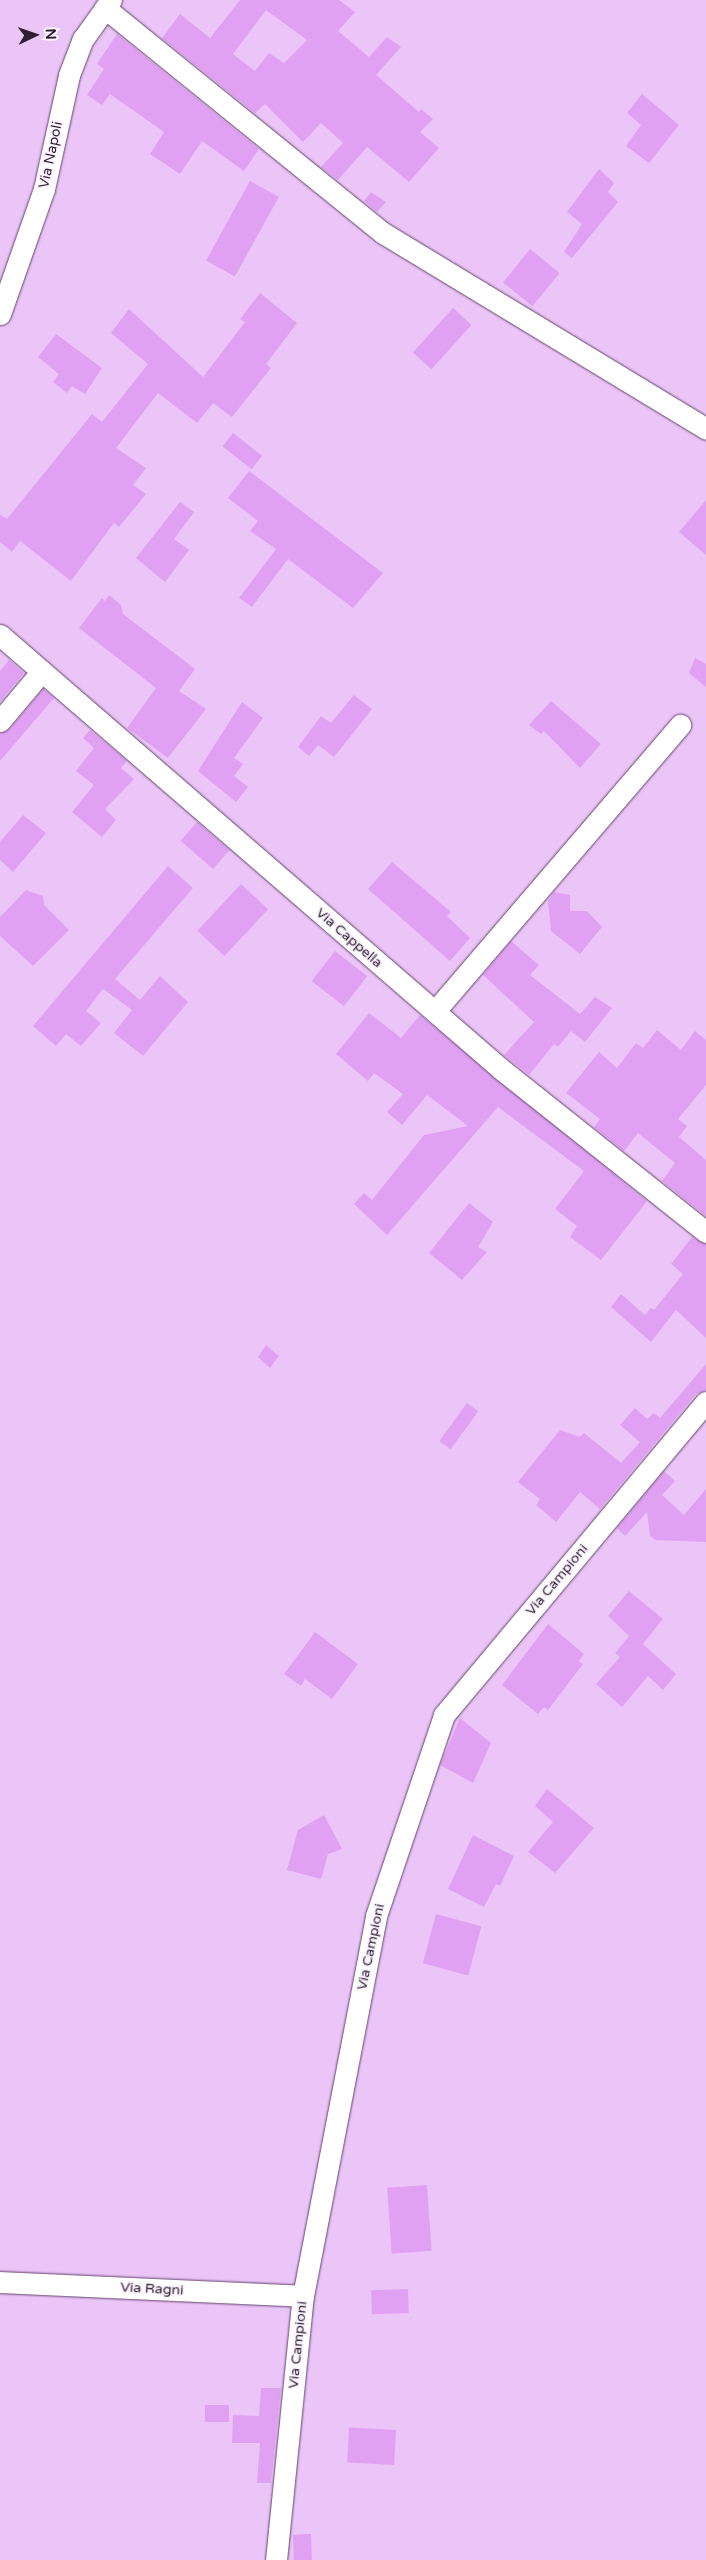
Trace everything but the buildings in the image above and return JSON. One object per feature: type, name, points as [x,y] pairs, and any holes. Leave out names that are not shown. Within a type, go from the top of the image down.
[{"type":"street","name":"Via Napoli","points":[[0,314],[44,189],[68,75],[83,39],[108,4]]},
{"type":"street","points":[[108,4],[383,234],[706,429]]},
{"type":"street","name":"Via Cappella","points":[[0,635],[434,1011],[706,1232]]},
{"type":"street","points":[[0,721],[42,671]]},
{"type":"street","points":[[434,1011],[680,725]]},
{"type":"street","name":"Via Campioni","points":[[276,2560],[303,2296],[376,1916],[444,1715],[706,1402]]},
{"type":"street","name":"Via Ragni","points":[[0,2282],[303,2296]]}]
